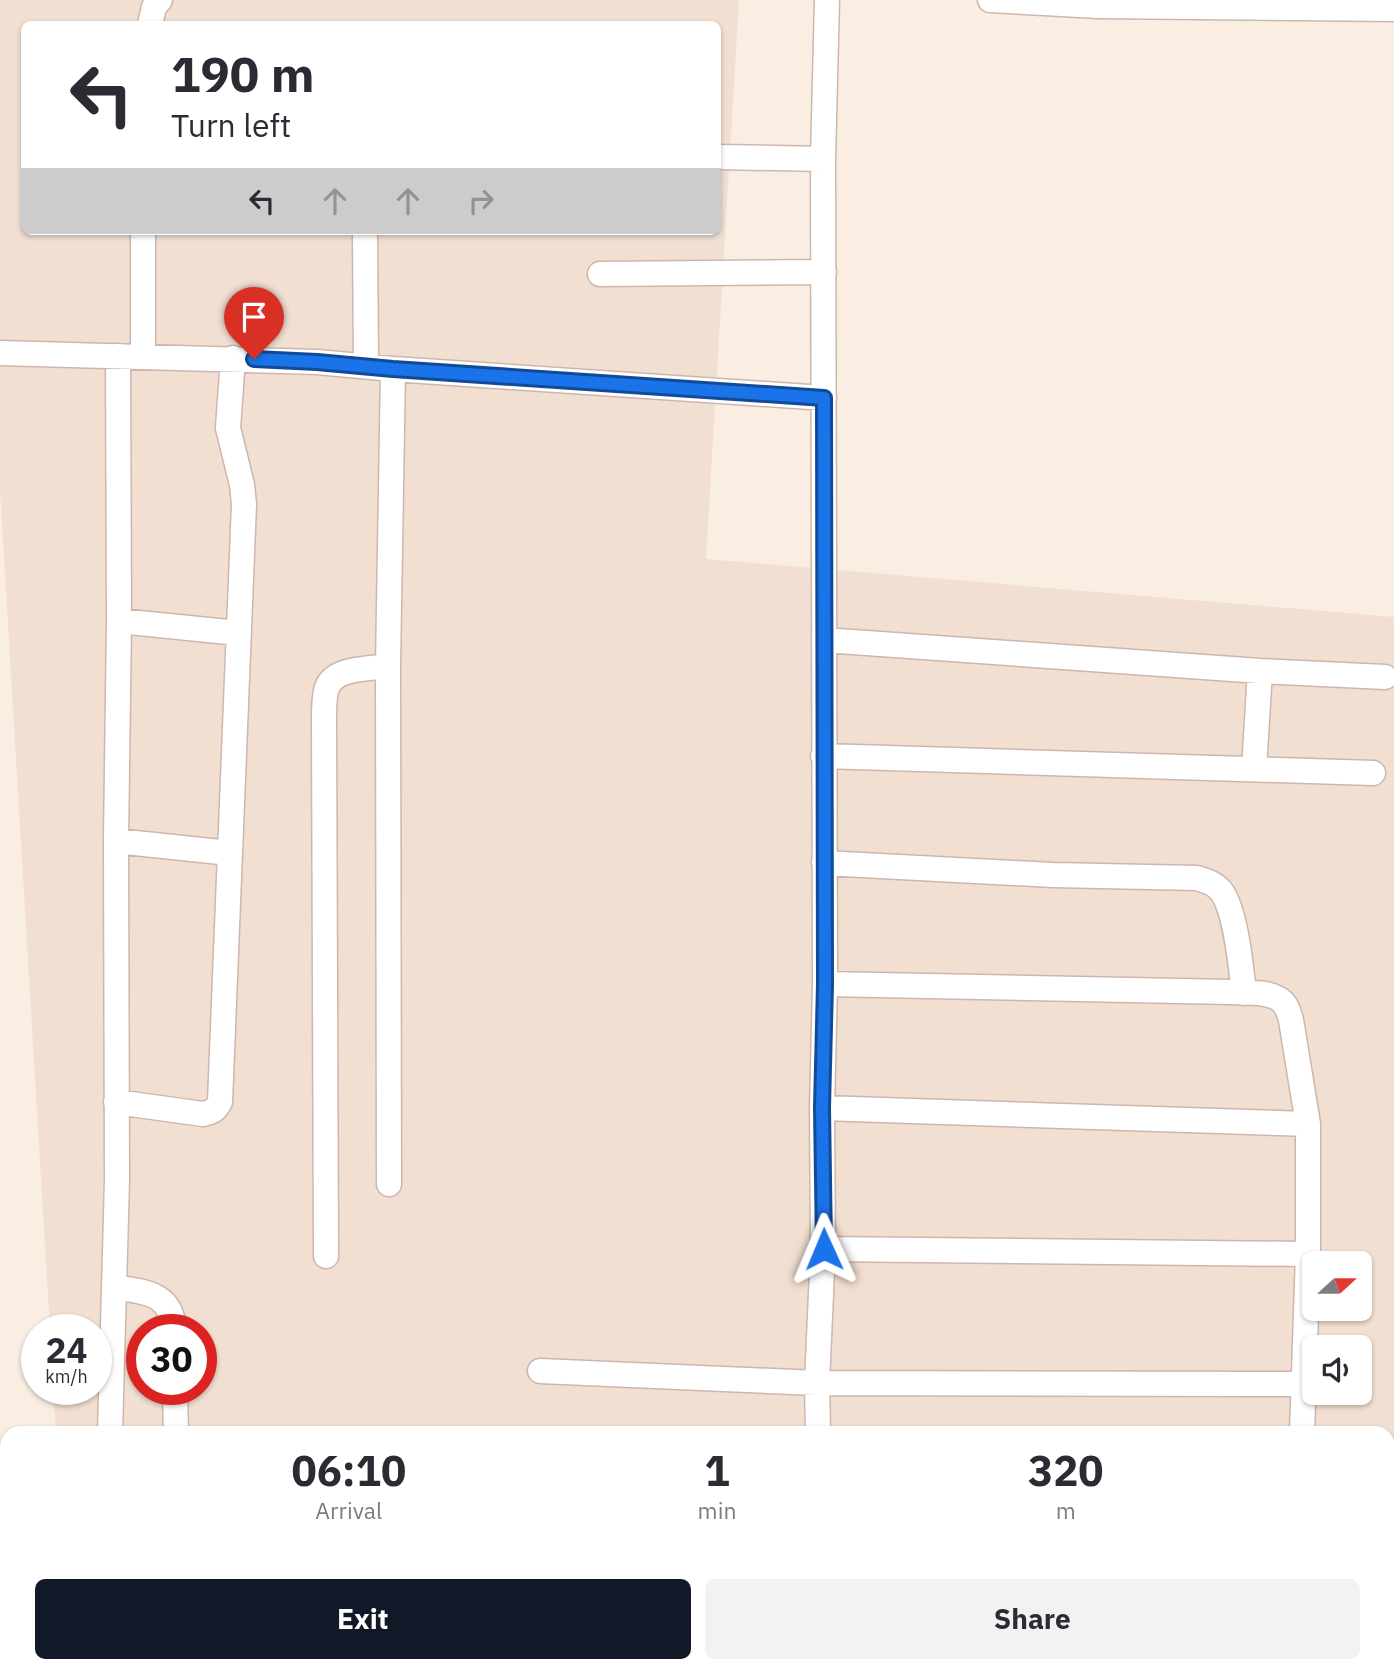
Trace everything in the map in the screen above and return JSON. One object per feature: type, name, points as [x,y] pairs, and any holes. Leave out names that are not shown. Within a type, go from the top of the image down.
[{"type":"street","points":[[151,21],[154,7],[160,0]]},
{"type":"street","points":[[818,1426],[817,1383],[824,1249],[823,159],[827,0]]},
{"type":"street","points":[[990,0],[1098,6],[1394,9]]},
{"type":"street","points":[[721,157],[823,159]]},
{"type":"street","points":[[143,235],[143,356]]},
{"type":"street","points":[[365,235],[366,366]]},
{"type":"street","points":[[600,274],[824,272]]},
{"type":"street","points":[[0,353],[317,362],[824,398]]},
{"type":"street","points":[[110,1426],[117,1180],[118,356]]},
{"type":"street","points":[[116,1102],[203,1114],[216,1109],[220,1102],[244,504],[228,428],[233,358]]},
{"type":"street","points":[[389,1184],[388,666],[393,369]]},
{"type":"street","points":[[119,621],[238,633]]},
{"type":"street","points":[[824,640],[1260,671],[1385,677]]},
{"type":"street","points":[[326,1256],[326,689],[335,676],[388,666]]},
{"type":"street","points":[[1254,768],[1260,671]]},
{"type":"street","points":[[823,756],[1373,773]]},
{"type":"street","points":[[116,841],[230,853]]},
{"type":"street","points":[[824,863],[1053,875],[1197,878],[1212,883],[1222,893],[1228,907],[1244,993]]},
{"type":"street","points":[[825,984],[1244,993],[1279,999],[1287,1007],[1291,1020],[1308,1124],[1308,1251]]},
{"type":"street","points":[[822,1108],[1308,1124]]},
{"type":"street","points":[[824,1249],[1302,1254]]},
{"type":"street","points":[[114,1287],[153,1294],[167,1304],[170,1314]]},
{"type":"street","points":[[540,1371],[817,1383],[1302,1384]]},
{"type":"street","points":[[175,1405],[176,1426]]},
{"type":"street","points":[[1302,1405],[1302,1426]]},
{"type":"shaded area","points":[[0,0],[739,0],[706,559],[1394,617],[1394,1426],[56,1426],[54,1405],[112,1405],[112,1314],[49,1314],[0,490]]},
{"type":"route","points":[[254,359],[824,398],[824,1249]]}]
